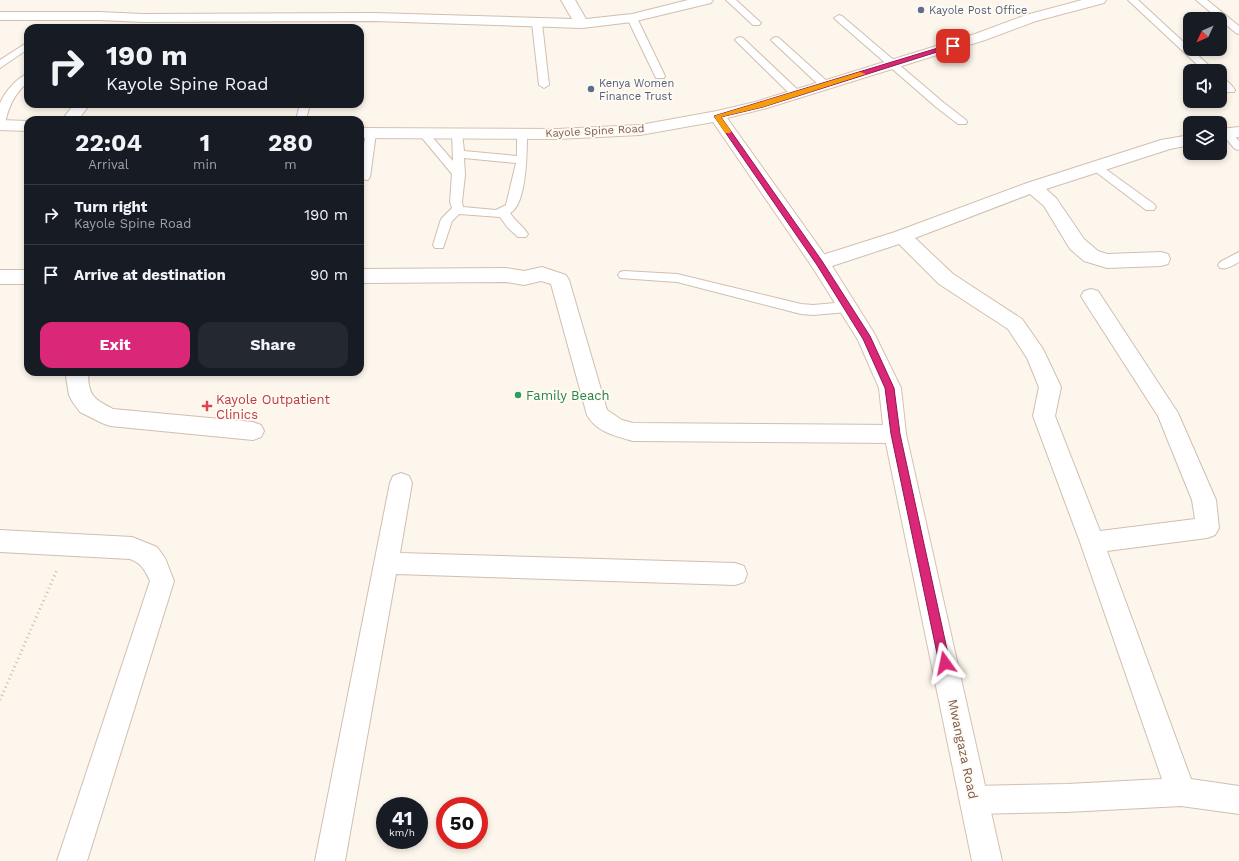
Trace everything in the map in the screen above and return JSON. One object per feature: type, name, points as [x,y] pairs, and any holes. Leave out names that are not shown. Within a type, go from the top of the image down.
[{"type":"street","points":[[99,16],[101,0]]},
{"type":"street","points":[[568,0],[582,24]]},
{"type":"street","points":[[0,16],[99,16],[139,23],[376,11],[537,23],[582,24],[632,18],[706,0]]},
{"type":"street","name":"Kayole Spine Road","points":[[365,133],[522,133],[640,130],[717,116],[796,94],[980,37],[1031,18],[1099,0]]},
{"type":"street","name":"Mwangaza Road","points":[[717,116],[820,263],[867,338],[890,388],[895,434],[975,800],[986,861]]},
{"type":"street","points":[[0,124],[24,126]]},
{"type":"street","points":[[820,263],[902,236],[1033,187],[1167,144],[1183,141]]},
{"type":"street","points":[[1033,187],[1050,202],[1077,244],[1091,256],[1107,260],[1161,259]]},
{"type":"street","points":[[902,236],[946,279],[1015,324],[1036,355],[1050,387],[1044,416],[1092,542],[1181,792]]},
{"type":"street","points":[[364,276],[506,275],[524,278],[542,274],[559,280],[598,415],[615,427],[633,432],[895,434]]},
{"type":"street","points":[[0,277],[24,277]]},
{"type":"street","points":[[1091,296],[1167,413],[1204,500],[1207,518],[1206,528],[1092,542]]},
{"type":"street","points":[[77,376],[80,395],[88,406],[110,417],[253,431]]},
{"type":"street","points":[[330,861],[401,483]]},
{"type":"street","points":[[0,541],[132,548],[148,555],[156,566],[162,581],[72,861]]},
{"type":"street","points":[[386,563],[736,574]]},
{"type":"street","points":[[975,800],[1067,798],[1181,792],[1239,800]]},
{"type":"lane","points":[[731,0],[756,23]]},
{"type":"lane","points":[[1133,0],[1202,64]]},
{"type":"lane","points":[[1201,0],[1239,31]]},
{"type":"lane","points":[[632,18],[660,76]]},
{"type":"lane","points":[[839,18],[940,105],[962,122]]},
{"type":"lane","points":[[537,23],[544,85]]},
{"type":"lane","points":[[740,40],[796,94]]},
{"type":"lane","points":[[776,40],[825,85]]},
{"type":"lane","points":[[4,62],[24,48]]},
{"type":"lane","points":[[4,62],[24,52]]},
{"type":"lane","points":[[0,124],[2,104],[16,86],[24,80]]},
{"type":"lane","points":[[1227,87],[1230,90]]},
{"type":"lane","points":[[364,177],[365,133]]},
{"type":"lane","points":[[423,133],[459,174]]},
{"type":"lane","points":[[457,133],[459,174],[456,202],[458,209]]},
{"type":"lane","points":[[458,209],[462,211],[497,214],[510,208],[513,203],[522,160],[522,133]]},
{"type":"lane","points":[[1228,133],[1239,147]]},
{"type":"lane","points":[[459,154],[522,160]]},
{"type":"lane","points":[[1096,167],[1150,206]]},
{"type":"lane","points":[[438,244],[445,222],[458,209]]},
{"type":"lane","points":[[503,212],[515,229],[522,234]]},
{"type":"lane","points":[[1224,265],[1239,256]]},
{"type":"lane","points":[[624,275],[677,278],[801,309],[813,310],[847,307]]},
{"type":"path","points":[[0,700],[67,545]]},
{"type":"slow traffic","points":[[727,131],[717,116],[761,105],[863,74]]},
{"type":"place","name":"Kayole Post Office","points":[[921,10]]},
{"type":"place","name":"Kenya Women Finance Trust","points":[[591,89]]},
{"type":"place","name":"Family Beach","points":[[518,395]]},
{"type":"place","name":"Kayole Outpatient Clinics","points":[[207,406]]},
{"type":"route","points":[[945,663],[895,434],[890,388],[867,338],[820,263],[717,116],[761,105],[953,46]]}]
